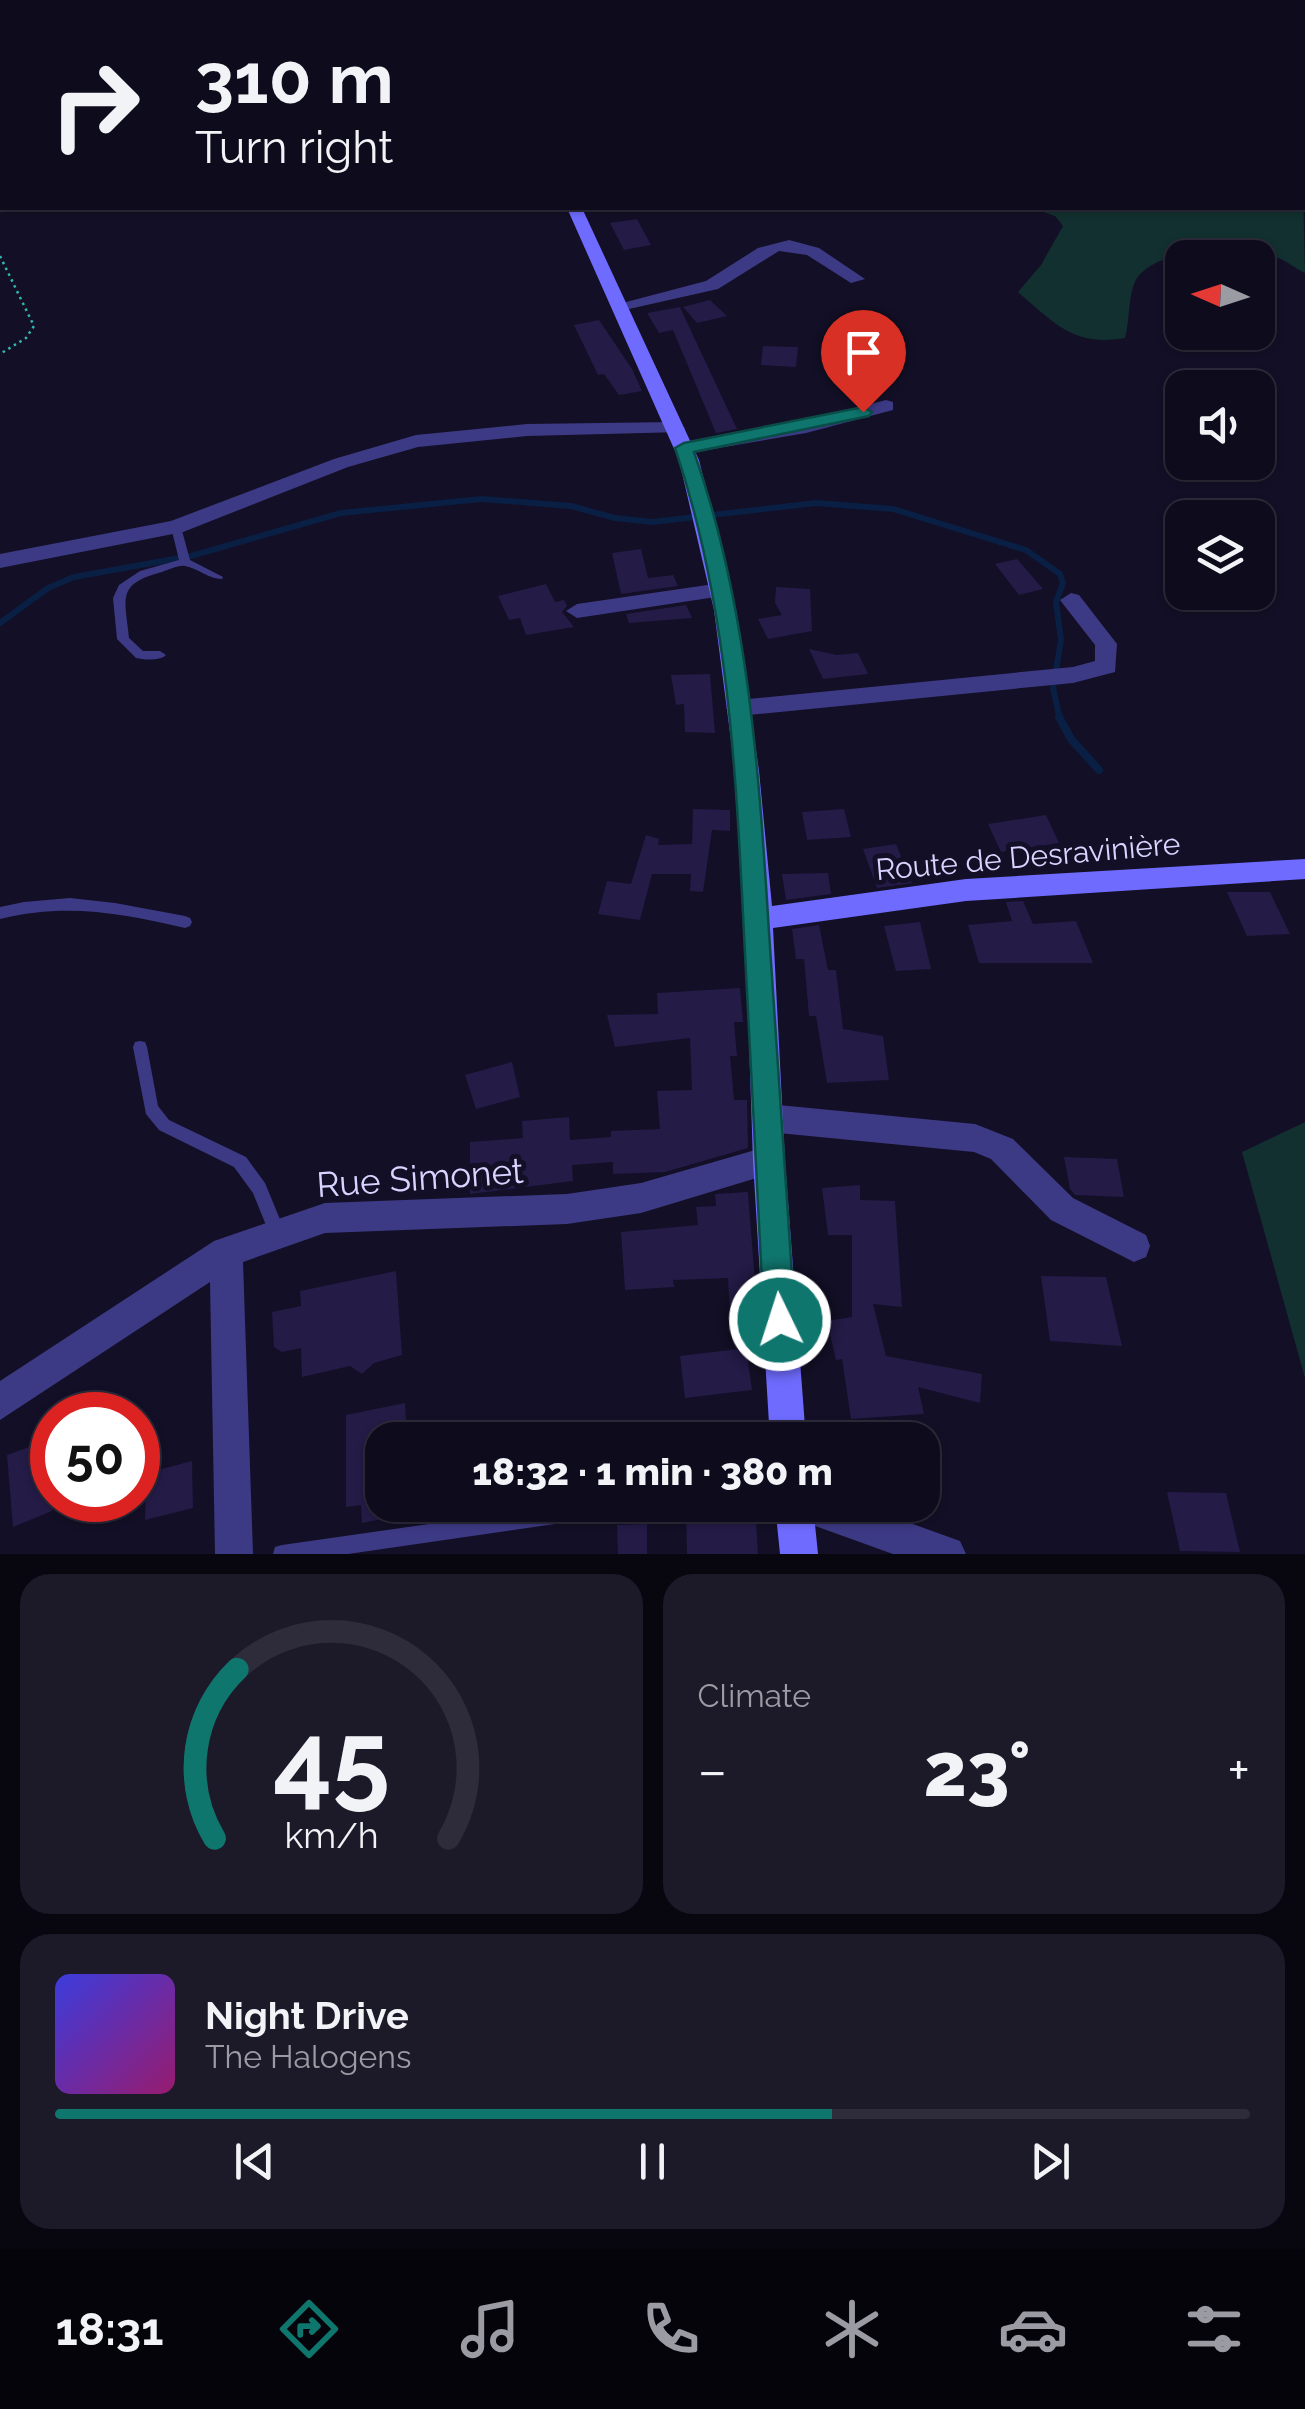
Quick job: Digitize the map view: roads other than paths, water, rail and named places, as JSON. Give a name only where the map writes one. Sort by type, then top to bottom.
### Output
[{"type":"main road","points":[[575,210],[684,448],[701,497],[720,590],[738,708],[759,919],[769,1161],[787,1422]]},
{"type":"main road","name":"Route de Desravinière","points":[[759,919],[966,890],[1305,868]]},
{"type":"main road","points":[[795,1522],[798,1554]]},
{"type":"street","points":[[620,306],[714,285],[780,246],[805,247],[857,279]]},
{"type":"street","points":[[684,448],[806,427],[886,406]]},
{"type":"street","points":[[0,561],[176,527],[341,463],[416,441],[527,430],[676,428]]},
{"type":"street","points":[[576,611],[720,590]]},
{"type":"street","points":[[738,708],[1073,675],[1107,666],[1106,644],[1070,600]]},
{"type":"street","points":[[768,1118],[975,1138],[1002,1149],[1062,1209],[1134,1246]]},
{"type":"street","name":"Rue Simonet","points":[[0,1402],[226,1252],[324,1218],[567,1208],[641,1198],[769,1161]]},
{"type":"street","points":[[226,1252],[234,1554]]},
{"type":"street","points":[[855,1522],[948,1554]]},
{"type":"lane","points":[[176,527],[185,562]]},
{"type":"lane","points":[[160,656],[140,655],[123,639],[119,598],[124,585],[144,574],[185,562],[218,577]]},
{"type":"lane","points":[[0,913],[30,904],[73,902],[185,922]]},
{"type":"lane","points":[[140,1047],[151,1109],[164,1125],[240,1162],[259,1188],[278,1234]]},
{"type":"lane","points":[[282,1554],[500,1522]]},
{"type":"waterway","points":[[0,623],[48,588],[74,577],[191,556],[341,513],[482,499],[571,506],[615,518],[652,522],[816,503],[893,509],[1026,550],[1060,574],[1063,583],[1056,602],[1061,640],[1053,688],[1060,718]]},
{"type":"waterway","points":[[1060,718],[1071,739],[1099,770]]}]
